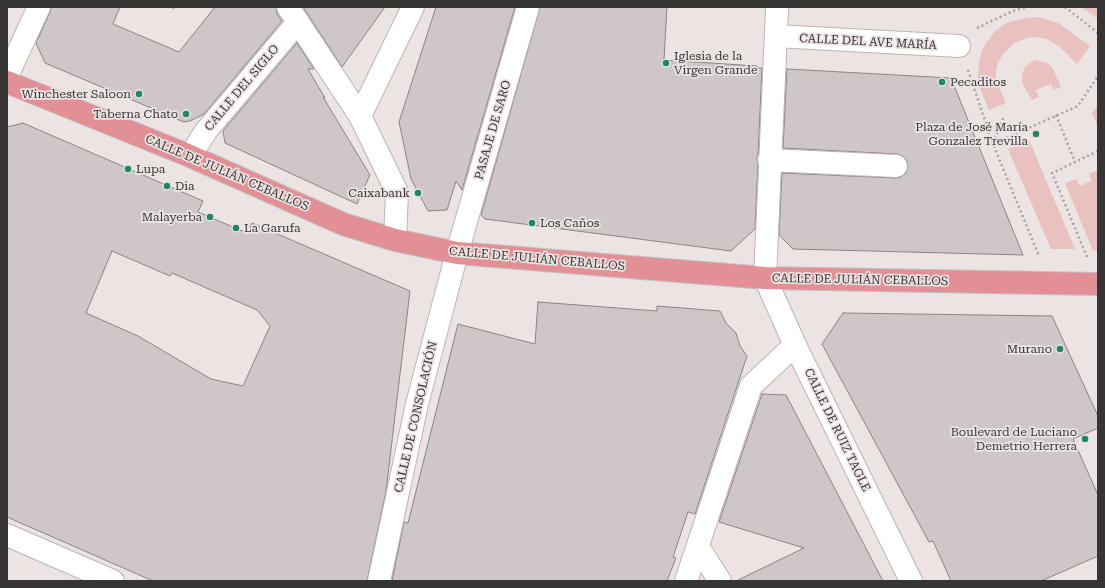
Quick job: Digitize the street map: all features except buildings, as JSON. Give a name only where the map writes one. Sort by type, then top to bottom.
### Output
[{"type":"highway","name":"CALLE DE JULIÁN CEBALLOS","points":[[7,82],[190,156],[343,224],[395,240],[457,253],[765,278],[1098,284]]},
{"type":"street","points":[[7,76],[39,7]]},
{"type":"street","points":[[360,116],[413,7]]},
{"type":"street","name":"PASAJE DE SARO","points":[[457,253],[528,7]]},
{"type":"street","points":[[765,278],[776,9]]},
{"type":"street","points":[[293,14],[360,116],[397,192],[395,240]]},
{"type":"street","name":"CALLE DEL SIGLO","points":[[190,156],[206,131],[293,14]]},
{"type":"street","name":"CALLE DEL AVE MARÍA","points":[[776,36],[959,46]]},
{"type":"street","points":[[769,160],[896,166]]},
{"type":"street","name":"CALLE DE CONSOLACIÓN","points":[[379,581],[417,404],[457,253]]},
{"type":"street","name":"CALLE DE RUIZ TAGLE","points":[[765,278],[795,345],[911,581]]},
{"type":"street","points":[[686,581],[751,386],[795,345]]},
{"type":"street","points":[[7,535],[114,581]]},
{"type":"street","points":[[698,547],[720,581]]},
{"type":"path","points":[[1028,7],[1013,11],[978,26],[959,46],[993,144],[1049,284]]},
{"type":"path","points":[[1065,7],[1098,33]]},
{"type":"path","points":[[993,144],[1078,106],[1098,76]]},
{"type":"path","points":[[1056,115],[1075,162]]},
{"type":"path","points":[[993,144],[1004,116]]},
{"type":"path","points":[[1089,261],[1052,173],[1098,151]]},
{"type":"shaded area","points":[[1081,7],[1098,7],[1098,19]]},
{"type":"shaded area","points":[[1034,17],[1060,24],[1090,46],[1077,64],[1060,47],[1047,39],[1034,37],[1026,38],[1013,44],[1003,54],[997,65],[996,72],[996,79],[1006,103],[989,110],[979,86],[978,78],[979,61],[983,48],[995,31],[1006,23]]},
{"type":"shaded area","points":[[1036,60],[1047,63],[1052,67],[1061,87],[1054,90],[1051,84],[1035,90],[1039,97],[1032,100],[1022,83],[1022,74],[1025,67]]},
{"type":"shaded area","points":[[1098,105],[1098,127],[1092,113]]},
{"type":"shaded area","points":[[1029,140],[1075,249],[1051,249],[1008,149]]},
{"type":"shaded area","points":[[1098,170],[1098,251],[1093,251],[1065,183],[1076,179],[1080,186],[1091,181],[1089,174]]},
{"type":"place","name":"Iglesia de la Virgen Grande","points":[[666,63]]},
{"type":"place","name":"Pecaditos","points":[[942,82]]},
{"type":"place","name":"Winchester Saloon","points":[[139,94]]},
{"type":"place","name":"Taberna Chato","points":[[186,114]]},
{"type":"place","name":"Plaza de José María Gonzalez Trevilla","points":[[1036,134]]},
{"type":"place","name":"Lupa","points":[[128,169]]},
{"type":"place","name":"Dia","points":[[167,186]]},
{"type":"place","name":"Caixabank","points":[[418,193]]},
{"type":"place","name":"Malayerba","points":[[210,217]]},
{"type":"place","name":"Los Caños","points":[[532,223]]},
{"type":"place","name":"La Garufa","points":[[236,228]]},
{"type":"place","name":"Murano","points":[[1060,349]]},
{"type":"place","name":"Boulevard de Luciano Demetrio Herrera","points":[[1085,439]]}]
